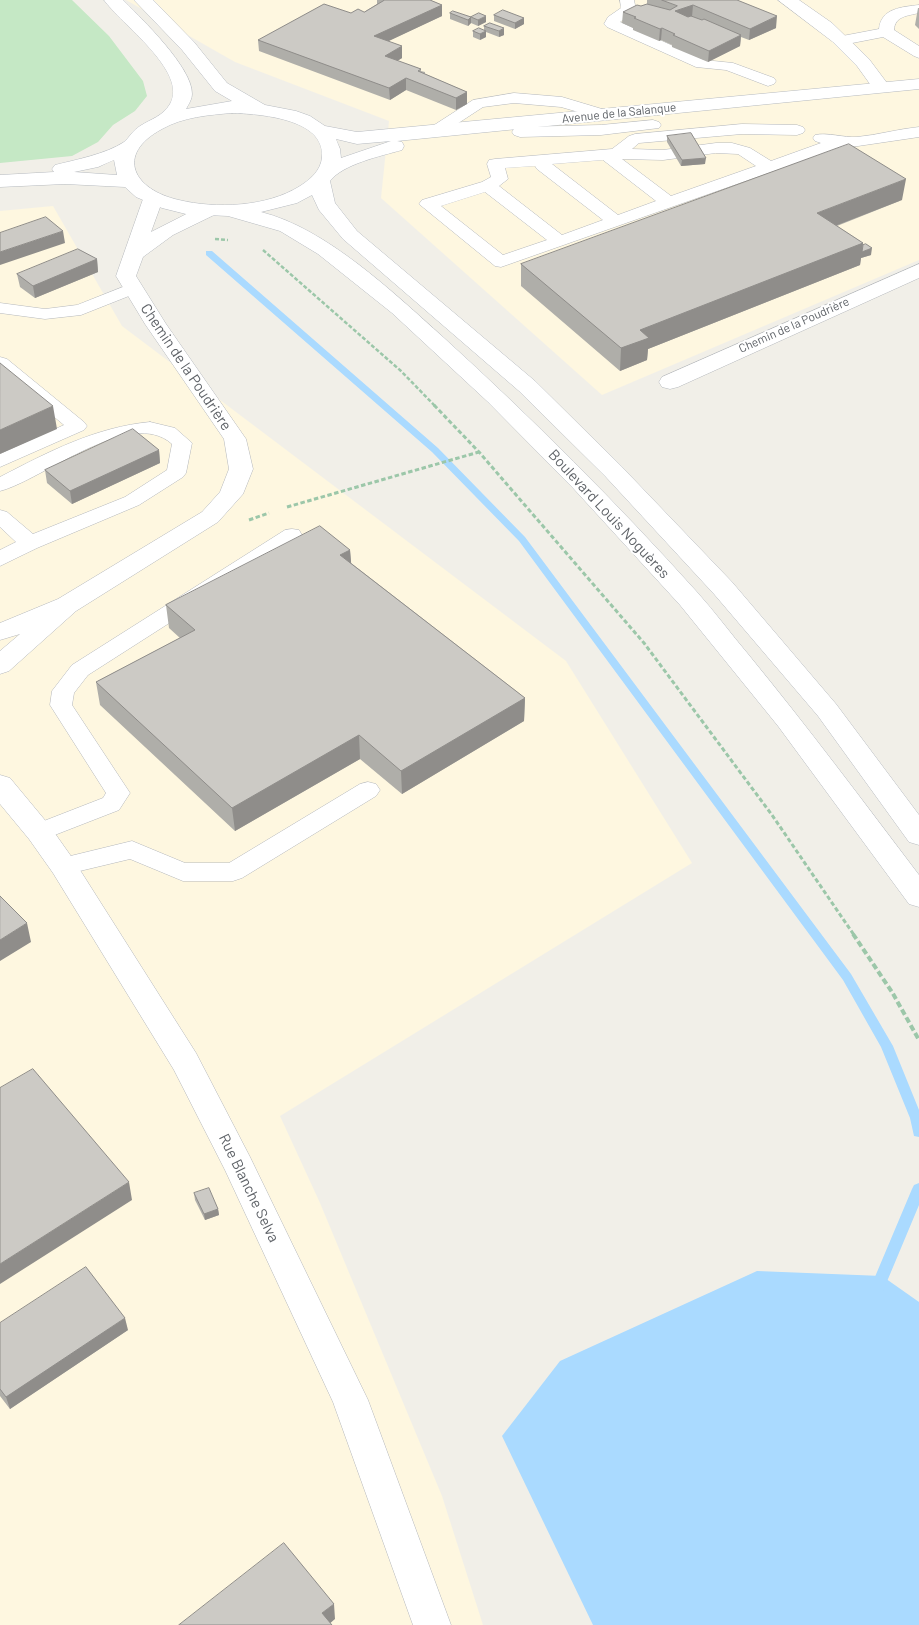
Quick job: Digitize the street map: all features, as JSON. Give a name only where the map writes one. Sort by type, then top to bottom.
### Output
[{"type":"main road","points":[[113,0],[156,46],[180,79],[183,92],[180,103],[167,119]]},
{"type":"main road","points":[[144,0],[188,46],[221,87],[240,99],[265,109]]},
{"type":"main road","points":[[787,0],[799,6],[842,40],[881,87]]},
{"type":"main road","name":"Avenue de la Salanque","points":[[265,109],[296,118],[319,130],[357,138],[919,84]]},
{"type":"main road","name":"Avenue de la Salanque","points":[[230,211],[266,206],[297,196],[324,175],[364,155],[397,146],[919,92]]},
{"type":"main road","points":[[0,181],[91,163],[129,146],[144,131],[167,119],[198,111],[232,107],[265,109]]},
{"type":"main road","name":"Boulevard Louis Noguères","points":[[319,130],[329,142],[331,149],[332,156],[324,175],[320,194],[331,213],[350,235],[526,386],[613,471],[723,588],[827,710],[919,835]]},
{"type":"main road","points":[[129,146],[124,158],[124,170],[130,182],[140,191],[154,199],[178,207],[207,211],[230,211]]},
{"type":"main road","points":[[22,178],[95,178],[130,182]]},
{"type":"main road","name":"Chemin de la Poudrière","points":[[0,665],[67,605],[210,516],[230,494],[240,469],[235,439],[126,276],[154,199]]},
{"type":"main road","points":[[134,254],[166,231],[207,211]]},
{"type":"main road","name":"Boulevard Louis Noguères","points":[[230,211],[288,227],[325,250],[399,309],[496,397],[581,483],[689,599],[787,720],[919,896]]},
{"type":"main road","name":"Chemin de la Poudrière","points":[[670,382],[919,270]]},
{"type":"main road","name":"Chemin de la Poudrière","points":[[0,632],[67,605]]},
{"type":"main road","name":"Rue Blanche Selva","points":[[0,785],[40,832],[64,866],[185,1062],[239,1166],[350,1400],[432,1625]]},
{"type":"lane","points":[[627,0],[629,10],[613,20],[612,24],[701,64],[728,66],[768,81]]},
{"type":"lane","points":[[886,32],[887,22],[896,13],[919,9]]},
{"type":"lane","points":[[842,40],[886,32],[919,53]]},
{"type":"lane","points":[[434,132],[479,103],[514,98],[562,102],[606,115]]},
{"type":"lane","points":[[520,132],[601,130],[743,118],[767,120],[836,142],[861,142],[900,133],[919,132]]},
{"type":"lane","points":[[610,154],[635,139],[742,129],[797,130]]},
{"type":"lane","points":[[768,166],[744,151],[732,148],[716,148],[663,155],[610,154],[495,164],[500,179],[488,186],[428,204],[501,262],[836,142]]},
{"type":"lane","points":[[610,154],[667,202]]},
{"type":"lane","points":[[540,160],[543,165],[614,221]]},
{"type":"lane","points":[[488,186],[559,241]]},
{"type":"lane","points":[[0,308],[45,314],[81,310],[133,288]]},
{"type":"lane","points":[[0,363],[77,426],[0,461]]},
{"type":"lane","points":[[0,485],[83,443],[118,432],[150,428],[166,431],[182,443],[176,473],[132,501],[30,543],[0,559]]},
{"type":"lane","points":[[0,516],[30,543]]},
{"type":"lane","points":[[40,832],[112,804],[118,793],[61,705],[63,691],[80,670],[292,535]]},
{"type":"lane","points":[[64,866],[132,850],[183,872],[233,872],[368,790]]},
{"type":"path","points":[[262,249],[401,370],[479,452],[650,651],[772,815],[892,992],[919,1040]]},
{"type":"path","points":[[419,470],[479,452]]},
{"type":"shaded area","points":[[126,0],[919,0],[919,260],[602,395],[381,198],[389,121],[235,62]]},
{"type":"shaded area","points":[[53,206],[122,326],[566,661],[692,863],[280,1116],[320,1203],[442,1496],[483,1625],[0,1625],[0,211]]},
{"type":"green space","points":[[0,0],[72,0],[109,36],[143,81],[147,96],[135,111],[113,125],[98,142],[72,156],[0,163]]},
{"type":"water","points":[[757,1271],[882,1276],[919,1302],[919,1625],[593,1625],[502,1436],[560,1361]]},
{"type":"building","points":[[385,0],[430,0],[442,5],[374,36],[402,46],[385,56],[421,69],[418,71],[467,92],[456,98],[406,78],[389,88],[258,40],[324,4],[351,13],[358,9],[364,12]]},
{"type":"building","points":[[662,0],[737,0],[777,16],[750,29],[693,5],[675,11],[688,17],[704,19],[741,35],[709,51],[662,28],[660,29],[623,12],[637,5],[647,4],[670,10],[677,6]]},
{"type":"building","points":[[503,10],[524,18],[515,23],[494,15]]},
{"type":"building","points":[[453,11],[471,17],[468,20],[450,13]]},
{"type":"building","points":[[479,13],[486,16],[478,20],[471,17]]},
{"type":"building","points":[[490,23],[504,28],[499,31],[484,26]]},
{"type":"building","points":[[479,28],[486,31],[480,34],[473,31]]},
{"type":"building","points":[[691,133],[706,158],[682,160],[667,136]]},
{"type":"building","points":[[849,144],[906,179],[817,213],[863,243],[640,330],[649,338],[621,348],[521,264]]},
{"type":"building","points":[[46,217],[63,231],[0,252],[0,233]]},
{"type":"building","points":[[866,244],[872,248],[862,252],[863,245]]},
{"type":"building","points":[[78,249],[97,259],[33,286],[17,274]]},
{"type":"building","points":[[0,363],[53,406],[0,430]]},
{"type":"building","points":[[133,429],[159,450],[70,491],[45,470]]},
{"type":"building","points":[[320,526],[350,550],[340,555],[525,698],[401,771],[359,735],[232,808],[96,682],[195,630],[166,605]]},
{"type":"building","points":[[0,896],[27,923],[0,940]]},
{"type":"building","points":[[33,1069],[129,1182],[0,1264],[0,1088]]},
{"type":"building","points":[[209,1188],[218,1209],[204,1214],[194,1193]]},
{"type":"building","points":[[86,1267],[125,1318],[6,1397],[0,1389],[0,1323]]},
{"type":"building","points":[[284,1543],[334,1604],[322,1613],[332,1625],[179,1625]]},
{"type":"waterway","points":[[209,253],[435,450],[522,539],[847,977],[887,1046],[916,1118],[919,1132]]},
{"type":"waterway","points":[[876,1291],[919,1189]]}]
